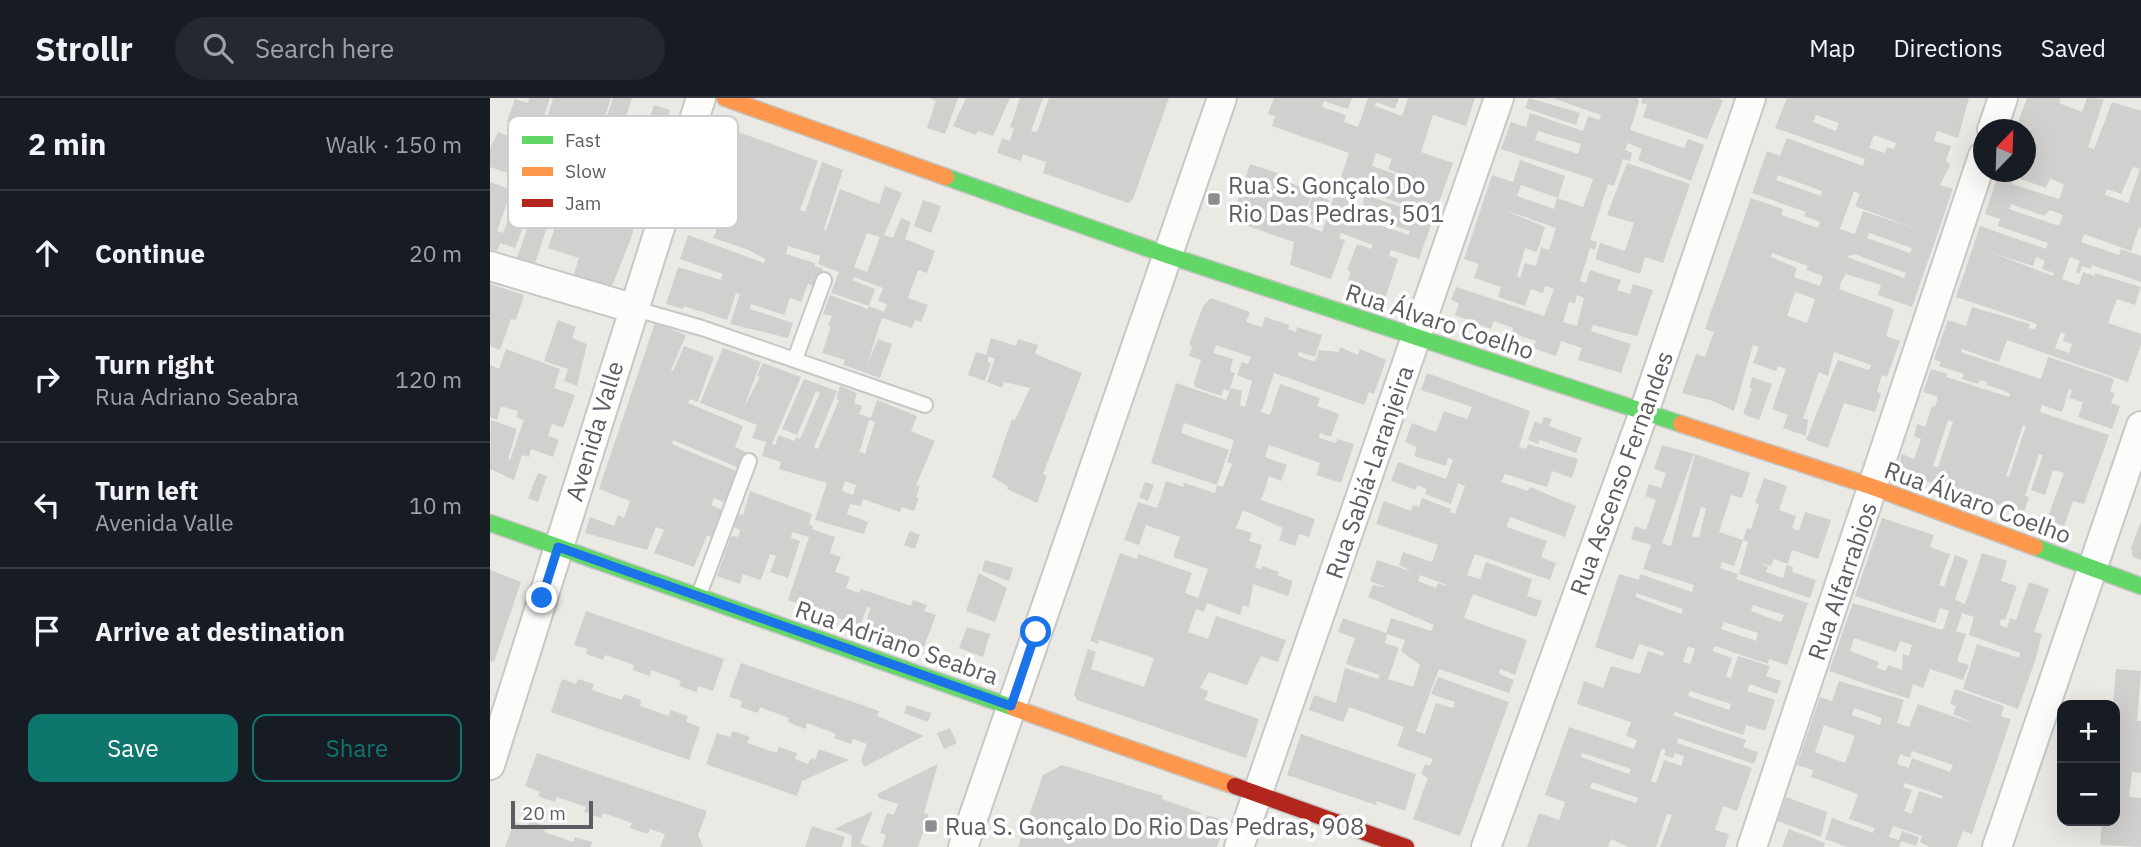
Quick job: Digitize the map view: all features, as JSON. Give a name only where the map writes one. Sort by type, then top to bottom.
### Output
[{"type":"street","name":"Avenida Valle","points":[[695,116],[701,98]]},
{"type":"street","name":"Rua Álvaro Coelho","points":[[725,98],[1167,255],[1873,487],[2141,586]]},
{"type":"street","points":[[963,847],[1222,98]]},
{"type":"street","name":"Rua Sabiá-Laranjeira","points":[[1239,847],[1499,98]]},
{"type":"street","name":"Rua Ascenso Fernandes","points":[[1486,847],[1644,412],[1751,98]]},
{"type":"street","points":[[1996,119],[2003,98]]},
{"type":"street","name":"Rua Alfarrabios","points":[[1752,847],[1974,182]]},
{"type":"street","name":"Avenida Valle","points":[[490,765],[658,228]]},
{"type":"street","points":[[490,266],[632,308]]},
{"type":"street","points":[[1997,847],[2141,426]]},
{"type":"street","name":"Rua Adriano Seabra","points":[[490,523],[1406,847]]},
{"type":"lane","points":[[795,359],[824,280]]},
{"type":"lane","points":[[632,308],[795,359],[925,405]]},
{"type":"lane","points":[[699,596],[748,461]]},
{"type":"building","points":[[529,98],[550,98],[544,116],[509,116],[515,99],[528,103]]},
{"type":"building","points":[[553,98],[611,98],[605,116],[548,116]]},
{"type":"building","points":[[613,98],[632,98],[626,116],[607,116]]},
{"type":"building","points":[[930,98],[958,98],[945,134],[927,128],[936,101]]},
{"type":"building","points":[[966,98],[1010,98],[993,136],[978,131],[976,135],[953,126]]},
{"type":"building","points":[[1020,98],[1043,98],[1031,131],[1037,132],[1049,98],[1169,98],[1133,199],[1128,203],[1043,173],[1046,162],[1023,154],[1021,161],[997,153],[1002,138],[1010,141],[1014,128],[1010,127]]},
{"type":"building","points":[[1274,98],[1352,98],[1348,109],[1324,101],[1322,107],[1346,115],[1344,122],[1358,127],[1368,98],[1399,98],[1395,109],[1376,102],[1375,106],[1402,116],[1408,98],[1475,98],[1466,126],[1433,115],[1421,152],[1453,163],[1419,259],[1391,250],[1389,256],[1398,259],[1385,299],[1347,283],[1351,272],[1347,270],[1357,244],[1371,249],[1373,245],[1341,233],[1339,238],[1345,240],[1331,279],[1290,265],[1294,242],[1239,223],[1241,215],[1238,214],[1242,203],[1237,202],[1250,164],[1278,173],[1276,178],[1313,191],[1301,224],[1322,232],[1335,194],[1318,188],[1321,177],[1339,183],[1349,153],[1272,126],[1275,116],[1268,114]],"holes":[[[1376,153],[1392,159],[1388,169],[1427,185],[1372,166]],[[1357,191],[1364,194],[1362,214],[1410,231],[1409,235],[1349,215]],[[1373,194],[1420,210],[1418,213],[1372,197]]]},
{"type":"building","points":[[1529,98],[1580,113],[1576,125],[1525,108]]},
{"type":"building","points":[[1552,98],[1638,98],[1630,130],[1684,148],[1688,139],[1704,145],[1691,181],[1638,160],[1642,149],[1628,143],[1625,150],[1632,153],[1630,161],[1623,159],[1614,186],[1608,184],[1590,240],[1597,242],[1595,250],[1590,248],[1580,281],[1586,283],[1590,270],[1621,280],[1617,290],[1630,294],[1633,284],[1653,290],[1637,336],[1593,325],[1591,331],[1631,344],[1621,373],[1578,360],[1582,348],[1561,341],[1556,356],[1533,348],[1536,341],[1512,333],[1513,328],[1494,321],[1491,329],[1455,315],[1459,303],[1451,300],[1456,287],[1544,316],[1554,289],[1545,286],[1543,293],[1531,289],[1525,306],[1498,297],[1501,287],[1474,278],[1479,264],[1464,259],[1492,175],[1513,182],[1520,160],[1565,176],[1558,198],[1521,185],[1517,196],[1554,209],[1557,198],[1583,207],[1593,179],[1501,149],[1511,122],[1526,127],[1530,113],[1583,131],[1588,116],[1599,120],[1601,115]],"holes":[[[1538,131],[1581,144],[1578,154],[1535,140]],[[1502,209],[1556,228],[1549,250],[1541,247],[1536,266],[1525,263],[1520,278],[1517,276],[1525,248],[1537,252],[1545,227]],[[1577,295],[1584,298],[1577,326],[1563,322],[1569,302],[1575,303]]]},
{"type":"building","points":[[1642,98],[1723,100],[1707,139],[1643,117],[1647,105],[1641,103]]},
{"type":"building","points":[[1787,98],[1969,98],[1958,138],[1937,131],[1934,141],[1951,146],[1946,160],[1950,165],[1940,185],[1953,189],[1912,307],[1878,295],[1881,285],[1846,274],[1841,282],[1839,289],[1894,309],[1886,336],[1900,341],[1887,377],[1882,375],[1877,392],[1881,394],[1875,412],[1844,403],[1828,448],[1806,440],[1838,360],[1869,370],[1871,365],[1834,352],[1828,376],[1819,372],[1803,418],[1808,420],[1806,436],[1783,428],[1788,415],[1772,409],[1786,369],[1778,366],[1776,371],[1753,363],[1759,347],[1753,345],[1734,411],[1713,401],[1682,393],[1696,354],[1705,357],[1714,332],[1705,329],[1751,198],[1783,209],[1781,215],[1818,228],[1820,222],[1804,216],[1806,212],[1752,193],[1767,151],[1780,156],[1787,138],[1863,166],[1865,159],[1775,128]],"holes":[[[1816,115],[1839,123],[1836,131],[1813,122]],[[1874,135],[1896,143],[1894,149],[1887,147],[1885,153],[1869,148]],[[1778,175],[1822,191],[1821,196],[1776,180]],[[1854,191],[1860,194],[1855,206],[1919,230],[1863,211],[1855,234],[1840,229]],[[1869,233],[1912,248],[1910,253],[1867,238]],[[1772,253],[1808,266],[1806,270],[1823,276],[1820,286],[1794,277],[1797,268],[1771,257]],[[1854,254],[1906,273],[1904,278],[1847,257]],[[1795,292],[1815,299],[1807,323],[1787,316]]]},
{"type":"building","points":[[2027,98],[2061,98],[2059,103],[2082,112],[2087,98],[2104,99],[2088,147],[2094,149],[2112,102],[2141,111],[2141,228],[2139,227],[2131,251],[2084,234],[2081,242],[2119,255],[2121,249],[2141,256],[2141,282],[2092,265],[2091,269],[2082,266],[2079,274],[2076,272],[2080,261],[2070,257],[2062,279],[2079,285],[2083,272],[2095,276],[2095,273],[2141,287],[2135,305],[2117,299],[2108,323],[2141,334],[2141,344],[2128,382],[2007,340],[1999,362],[1962,349],[1961,352],[2041,379],[2048,357],[2114,379],[2110,392],[2115,393],[2111,403],[2120,406],[2112,429],[2078,417],[2083,402],[2069,398],[2072,390],[2069,389],[2062,412],[2042,405],[2040,412],[2109,435],[2084,504],[2073,501],[2064,526],[2047,520],[2064,473],[2053,470],[2045,495],[2031,490],[2043,455],[2039,454],[2025,496],[2029,497],[2024,513],[1901,473],[1898,468],[1902,454],[1914,459],[1921,439],[1914,436],[1917,424],[1925,427],[1932,406],[1935,407],[1938,397],[1923,392],[1931,369],[1948,374],[1946,377],[2009,397],[2010,394],[2005,391],[1986,385],[1987,382],[1980,380],[1978,384],[1962,379],[1964,374],[1939,366],[1941,362],[1934,359],[1948,320],[1966,326],[1972,307],[2030,324],[2029,328],[2035,330],[2037,324],[1956,297],[1980,226],[2046,249],[2048,243],[1998,226],[2000,219],[1985,214],[1996,182],[2013,182],[2012,184],[2059,199],[2064,185],[2050,178],[2046,188],[2029,182],[2036,182],[2036,119],[2019,119]],"holes":[[[2133,167],[2140,169],[2128,203],[2105,195],[2107,189],[2121,194]],[[2011,204],[2044,216],[2050,210],[2063,215],[2059,226],[2009,209]],[[1990,252],[2033,266],[2036,257],[2045,261],[2042,269],[2054,273],[2053,276]],[[2061,332],[2065,334],[2063,341],[2072,344],[2069,353],[2055,348]],[[1948,420],[1953,422],[1938,467],[1933,466]],[[2023,425],[2026,426],[2009,477],[2006,476]]]},
{"type":"building","points":[[654,105],[670,110],[668,116],[650,116]]},
{"type":"building","points":[[498,132],[508,136],[508,173],[490,167],[490,149]]},
{"type":"building","points":[[738,132],[818,161],[800,210],[805,212],[822,162],[843,170],[824,229],[826,231],[840,189],[879,204],[885,186],[902,193],[884,235],[893,238],[901,218],[911,222],[905,239],[935,251],[927,273],[918,270],[908,298],[928,305],[921,322],[915,320],[912,328],[882,318],[867,365],[878,339],[892,344],[880,378],[843,365],[845,360],[822,353],[831,326],[828,326],[832,316],[823,314],[830,295],[868,309],[869,306],[831,293],[839,272],[818,264],[820,256],[788,246],[786,254],[815,263],[815,266],[823,269],[817,287],[808,284],[801,302],[790,298],[784,315],[751,304],[750,309],[793,323],[788,338],[730,324],[740,294],[736,293],[727,320],[684,306],[683,309],[666,304],[678,267],[721,280],[723,274],[680,259],[688,235],[764,263],[765,259],[749,250],[713,238],[717,228],[738,228]],"holes":[[[867,233],[880,237],[867,272],[854,267]],[[854,277],[883,288],[878,301],[887,304],[884,312],[869,306],[875,289],[852,280]]]},
{"type":"building","points":[[1627,163],[1690,184],[1663,263],[1645,257],[1640,274],[1595,259],[1600,243],[1625,251],[1634,223],[1607,215]]},
{"type":"building","points":[[490,182],[507,188],[508,186],[508,200],[497,231],[503,233],[508,220],[508,228],[523,228],[515,248],[500,243],[497,251],[490,249]]},
{"type":"building","points":[[1313,194],[1329,200],[1320,226],[1304,221]]},
{"type":"building","points":[[923,200],[941,206],[931,233],[914,226]]},
{"type":"building","points":[[528,228],[547,228],[535,264],[517,258]]},
{"type":"building","points":[[555,228],[634,228],[613,284],[606,287],[573,276],[579,258],[548,248]]},
{"type":"building","points":[[490,284],[524,295],[516,320],[511,319],[500,350],[490,346]]},
{"type":"building","points":[[1211,298],[1250,312],[1246,322],[1262,327],[1265,317],[1289,325],[1288,329],[1296,332],[1297,327],[1322,335],[1315,357],[1299,352],[1298,356],[1315,362],[1319,350],[1339,352],[1340,347],[1358,355],[1360,349],[1386,360],[1374,394],[1369,392],[1364,405],[1274,373],[1261,412],[1270,415],[1280,384],[1320,398],[1317,406],[1339,414],[1331,437],[1320,433],[1319,438],[1354,444],[1341,483],[1316,475],[1320,463],[1269,445],[1265,457],[1287,465],[1281,481],[1269,476],[1261,500],[1315,519],[1309,537],[1299,534],[1295,546],[1279,540],[1283,528],[1243,510],[1236,528],[1252,533],[1249,541],[1262,545],[1255,567],[1261,570],[1262,566],[1279,572],[1277,575],[1293,581],[1288,596],[1253,584],[1249,607],[1243,605],[1240,615],[1207,603],[1204,612],[1196,609],[1188,632],[1208,639],[1216,616],[1286,640],[1278,662],[1261,656],[1247,685],[1209,672],[1200,688],[1208,691],[1205,700],[1259,719],[1246,758],[1077,700],[1074,694],[1088,649],[1096,652],[1091,669],[1144,687],[1154,658],[1099,640],[1098,644],[1090,641],[1120,553],[1137,559],[1138,554],[1192,573],[1185,593],[1198,598],[1208,569],[1173,557],[1180,537],[1146,525],[1139,545],[1124,540],[1138,502],[1157,508],[1166,481],[1183,487],[1184,483],[1215,493],[1217,485],[1151,463],[1176,383],[1226,400],[1231,388],[1242,391],[1240,405],[1245,407],[1252,381],[1237,375],[1242,362],[1248,364],[1251,357],[1216,345],[1213,353],[1233,359],[1230,371],[1235,373],[1229,391],[1224,389],[1221,396],[1195,387],[1201,360],[1189,356],[1192,346],[1189,344],[1203,306]],"holes":[[[1184,423],[1234,440],[1227,462],[1232,464],[1223,487],[1217,485],[1229,450],[1181,433]]]},
{"type":"building","points":[[558,320],[576,327],[572,338],[587,344],[577,386],[564,381],[568,369],[544,361]]},
{"type":"building","points":[[655,323],[686,335],[671,370],[673,371],[684,346],[714,357],[698,402],[690,399],[688,403],[743,426],[735,447],[746,452],[739,468],[673,440],[672,444],[738,472],[725,503],[714,498],[711,505],[722,510],[711,537],[707,535],[694,567],[654,553],[664,530],[656,527],[647,550],[585,533],[590,517],[614,526],[618,515],[624,518],[630,501],[599,489]]},
{"type":"building","points":[[991,338],[1016,346],[1018,339],[1038,345],[1035,354],[1082,373],[1043,474],[1047,476],[1037,503],[1007,489],[1008,486],[992,477],[1012,419],[1015,420],[1030,388],[1004,382],[1002,388],[987,382],[995,359],[989,356],[987,362],[991,363],[985,381],[968,375],[976,352],[986,355]]},
{"type":"building","points":[[723,348],[761,362],[743,409],[760,377],[757,376],[763,363],[801,377],[772,444],[775,445],[779,435],[794,441],[796,437],[800,439],[820,393],[816,391],[797,435],[782,429],[804,379],[837,391],[814,447],[818,449],[839,400],[836,399],[840,386],[857,393],[854,403],[862,406],[859,414],[871,418],[877,400],[917,416],[911,431],[935,441],[916,485],[920,486],[914,511],[902,507],[900,512],[863,499],[860,506],[850,504],[847,514],[868,522],[864,534],[815,520],[827,483],[779,469],[781,462],[762,456],[766,442],[752,438],[757,425],[700,403]],"holes":[[[869,420],[875,422],[865,454],[860,452],[856,464]],[[845,481],[856,485],[853,495],[842,491]]]},
{"type":"building","points":[[506,349],[560,369],[554,388],[575,395],[563,428],[552,424],[548,436],[559,440],[553,457],[531,449],[529,457],[522,455],[514,480],[490,469],[491,420],[517,429],[508,459],[510,460],[524,420],[516,417],[518,411],[501,406],[497,420],[490,417],[490,365],[499,369]]},
{"type":"building","points":[[1427,373],[1530,411],[1519,447],[1526,449],[1528,444],[1578,459],[1572,478],[1552,471],[1547,487],[1505,474],[1501,482],[1528,491],[1530,487],[1576,506],[1565,537],[1510,517],[1508,522],[1507,527],[1547,541],[1541,557],[1556,563],[1550,580],[1475,554],[1467,575],[1480,579],[1486,562],[1532,579],[1527,596],[1542,601],[1536,617],[1473,594],[1464,618],[1527,640],[1515,675],[1500,669],[1499,674],[1514,680],[1509,693],[1439,669],[1416,731],[1425,734],[1436,703],[1453,708],[1455,702],[1431,694],[1438,677],[1509,702],[1460,836],[1413,819],[1428,778],[1421,774],[1425,764],[1430,766],[1433,759],[1397,746],[1404,727],[1349,707],[1343,722],[1309,710],[1314,695],[1336,703],[1345,668],[1378,679],[1380,675],[1346,664],[1355,638],[1338,632],[1343,618],[1386,633],[1391,618],[1431,631],[1434,625],[1368,597],[1373,585],[1388,588],[1370,581],[1377,560],[1413,572],[1399,565],[1403,552],[1432,562],[1438,545],[1376,524],[1384,501],[1411,511],[1413,505],[1419,507],[1422,498],[1451,509],[1450,512],[1455,514],[1465,486],[1458,483],[1451,504],[1425,494],[1427,489],[1417,485],[1416,490],[1391,481],[1398,462],[1446,479],[1453,460],[1448,458],[1446,466],[1414,456],[1417,447],[1405,442],[1412,423],[1436,432],[1444,411],[1467,419],[1472,407],[1421,390]],"holes":[[[1420,575],[1447,585],[1438,583],[1436,588],[1418,581]],[[1387,634],[1405,640],[1401,651],[1420,665],[1413,687],[1388,679],[1399,648],[1385,643]]]},
{"type":"building","points":[[1752,377],[1772,384],[1759,420],[1743,414],[1752,389],[1749,388]]},
{"type":"building","points":[[1544,417],[1552,419],[1549,426],[1582,438],[1576,453],[1540,440],[1538,444],[1528,440],[1535,421],[1541,424]]},
{"type":"building","points":[[1662,445],[1694,454],[1662,543],[1671,546],[1695,454],[1750,473],[1742,498],[1731,495],[1719,532],[1743,540],[1734,566],[1722,562],[1720,568],[1738,574],[1736,579],[1808,603],[1787,665],[1769,659],[1768,664],[1715,646],[1713,651],[1732,658],[1726,676],[1731,678],[1738,656],[1770,666],[1766,676],[1781,681],[1777,694],[1750,684],[1747,691],[1775,700],[1765,731],[1746,725],[1743,735],[1675,712],[1673,715],[1746,740],[1743,747],[1758,752],[1754,764],[1678,738],[1677,743],[1752,768],[1737,811],[1723,806],[1715,830],[1729,834],[1725,847],[1660,847],[1672,815],[1667,814],[1656,847],[1628,847],[1611,839],[1608,847],[1527,847],[1539,813],[1559,820],[1565,802],[1545,795],[1569,727],[1634,749],[1637,740],[1626,736],[1631,722],[1577,704],[1584,681],[1603,688],[1611,666],[1640,674],[1648,651],[1663,656],[1664,652],[1639,644],[1633,660],[1595,647],[1619,574],[1639,580],[1640,574],[1692,592],[1694,585],[1643,569],[1651,545],[1631,539],[1635,526],[1646,530],[1656,500],[1645,496],[1649,484],[1661,488],[1666,473],[1654,469]],"holes":[[[1701,507],[1706,508],[1699,538],[1692,536]],[[1636,593],[1683,609],[1681,614],[1636,597]],[[1753,605],[1784,615],[1781,622],[1751,611]],[[1724,622],[1758,633],[1756,641],[1721,629]],[[1688,646],[1695,649],[1690,664],[1683,662]],[[1690,691],[1731,704],[1729,710],[1688,696]],[[1662,748],[1666,750],[1664,755],[1673,758],[1675,753],[1684,756],[1681,766],[1664,760],[1656,783],[1651,781]],[[1582,753],[1631,769],[1629,774],[1581,757]],[[1592,782],[1638,798],[1636,803],[1590,788]]]},
{"type":"building","points":[[538,473],[547,476],[538,502],[528,498]]},
{"type":"building","points":[[1764,478],[1787,486],[1779,510],[1796,516],[1792,528],[1799,531],[1805,512],[1831,520],[1818,559],[1792,550],[1788,564],[1774,559],[1771,566],[1761,563],[1768,567],[1766,572],[1783,578],[1787,565],[1793,567],[1792,572],[1816,580],[1810,598],[1739,574],[1748,542],[1743,540],[1747,528],[1751,529],[1759,504],[1755,503]]},
{"type":"building","points":[[1145,482],[1154,485],[1148,501],[1139,497]]},
{"type":"building","points":[[750,491],[812,514],[809,524],[813,526],[812,529],[835,537],[830,553],[841,557],[835,572],[850,577],[846,588],[859,593],[861,589],[911,606],[913,600],[927,605],[924,611],[936,615],[924,647],[913,643],[912,646],[864,626],[871,608],[867,607],[860,626],[788,600],[809,537],[792,532],[791,538],[800,541],[788,578],[770,572],[776,556],[770,554],[761,580],[743,574],[740,584],[717,576],[731,536],[738,537],[740,530],[734,527],[738,514],[743,515]]},
{"type":"building","points":[[1882,518],[1934,535],[1930,547],[1950,554],[1939,585],[1944,587],[1955,555],[1968,560],[1955,600],[1965,604],[1982,553],[2007,561],[2001,581],[2017,586],[2005,620],[2001,619],[1999,625],[2007,628],[2010,618],[2016,620],[2029,582],[2049,589],[2034,632],[2042,634],[2036,658],[2018,709],[1963,689],[1977,644],[2019,658],[2020,653],[1969,635],[1974,617],[1962,613],[1956,631],[1966,634],[1957,661],[1969,665],[1963,680],[1930,669],[1923,688],[1913,684],[1909,699],[1829,671],[1853,603],[1942,630],[1949,611],[1940,608],[1935,623],[1855,596]],"holes":[[[1854,638],[1896,652],[1900,641],[1912,645],[1909,656],[1903,654],[1902,670],[1888,665],[1886,671],[1877,668],[1879,662],[1850,651]]]},
{"type":"building","points":[[2141,521],[2141,560],[2133,557],[2131,548]]},
{"type":"building","points":[[910,531],[920,535],[915,549],[904,545]]},
{"type":"building","points":[[985,560],[1013,568],[1009,581],[982,571]]},
{"type":"building","points":[[490,570],[521,582],[494,662],[490,661]]},
{"type":"building","points":[[979,573],[1007,588],[995,622],[966,611]]},
{"type":"building","points":[[586,611],[724,659],[713,691],[698,686],[697,692],[679,686],[681,681],[651,670],[650,676],[633,670],[634,665],[605,655],[603,660],[586,654],[588,649],[574,645]]},
{"type":"building","points":[[967,627],[990,634],[983,657],[959,648]]},
{"type":"building","points":[[741,663],[879,711],[877,716],[924,736],[864,767],[861,760],[867,744],[853,739],[851,744],[834,738],[836,734],[807,723],[805,729],[788,722],[789,718],[760,707],[758,713],[740,707],[742,701],[729,697]]},
{"type":"building","points":[[2116,669],[2141,671],[2137,721],[2141,721],[2141,773],[2132,772],[2129,797],[2141,798],[2141,847],[2100,845],[2102,826],[2120,826],[2120,700],[2113,700]]},
{"type":"building","points":[[562,679],[576,684],[578,679],[594,684],[592,690],[622,700],[624,694],[641,700],[640,706],[669,716],[671,710],[688,716],[686,722],[700,727],[689,760],[551,712]]},
{"type":"building","points":[[1839,681],[1904,700],[1897,723],[1909,727],[1918,704],[1975,724],[1953,714],[1956,706],[1950,704],[1955,689],[2004,706],[2001,716],[2011,719],[1972,834],[1963,831],[1957,847],[1929,847],[1920,842],[1922,836],[1893,826],[1889,837],[1899,840],[1902,831],[1919,837],[1916,846],[1901,841],[1899,847],[1847,847],[1825,839],[1832,818],[1873,833],[1875,828],[1849,819],[1858,794],[1811,777],[1813,770],[1797,765],[1820,697],[1832,701]],"holes":[[[1854,708],[1882,718],[1880,725],[1852,715]],[[1824,725],[1855,736],[1845,763],[1815,752]],[[1912,751],[1953,765],[1950,772],[1912,758],[1909,768],[1897,764],[1900,754],[1910,758]],[[1905,783],[1943,796],[1942,799],[1919,791],[1911,814],[1904,811],[1912,790],[1903,787]]]},
{"type":"building","points":[[907,705],[931,713],[928,722],[904,713]]},
{"type":"building","points":[[950,728],[957,743],[944,749],[937,733]]},
{"type":"building","points":[[733,731],[750,737],[747,743],[777,753],[779,747],[797,753],[795,759],[808,764],[811,758],[815,760],[819,749],[849,760],[802,781],[797,796],[706,764],[717,733],[730,737]]},
{"type":"building","points":[[1301,734],[1416,774],[1405,811],[1377,801],[1376,805],[1287,775]]},
{"type":"building","points":[[537,753],[707,811],[698,835],[703,847],[660,847],[665,834],[650,829],[648,834],[630,828],[632,823],[603,813],[601,818],[584,812],[586,807],[557,797],[555,802],[538,796],[540,792],[525,786]]},
{"type":"building","points":[[938,764],[924,813],[929,815],[918,847],[882,847],[886,835],[880,833],[887,813],[894,815],[898,804],[879,798],[877,794]]},
{"type":"building","points":[[1062,765],[1163,796],[1162,799],[1201,813],[1193,835],[1199,837],[1207,815],[1226,821],[1217,847],[1018,847],[1043,775]]},
{"type":"building","points":[[1786,797],[1827,812],[1821,837],[1777,821]]},
{"type":"building","points":[[873,811],[860,843],[870,847],[851,847],[852,835],[834,829]]},
{"type":"building","points":[[530,821],[546,826],[544,832],[573,842],[575,837],[592,842],[591,847],[505,847],[514,822],[527,827]]},
{"type":"building","points":[[812,826],[845,837],[842,847],[805,847]]},
{"type":"building","points":[[1789,829],[1825,843],[1824,847],[1782,847]]},
{"type":"traffic: fast","points":[[946,177],[1167,255],[1681,424]]},
{"type":"traffic: fast","points":[[490,523],[1014,708]]},
{"type":"traffic: fast","points":[[2035,547],[2141,586]]},
{"type":"traffic: slow","points":[[725,98],[946,177]]},
{"type":"traffic: slow","points":[[1681,424],[1873,487],[2035,547]]},
{"type":"traffic: slow","points":[[1014,708],[1235,786]]},
{"type":"traffic: jam","points":[[1235,786],[1406,847]]},
{"type":"place","name":"Rua S. Gonçalo Do Rio Das Pedras, 501","points":[[1214,199]]},
{"type":"place","name":"Rua S. Gonçalo Do Rio Das Pedras, 908","points":[[931,826]]},
{"type":"route","points":[[542,598],[558,547],[1011,706],[1036,632]]}]
